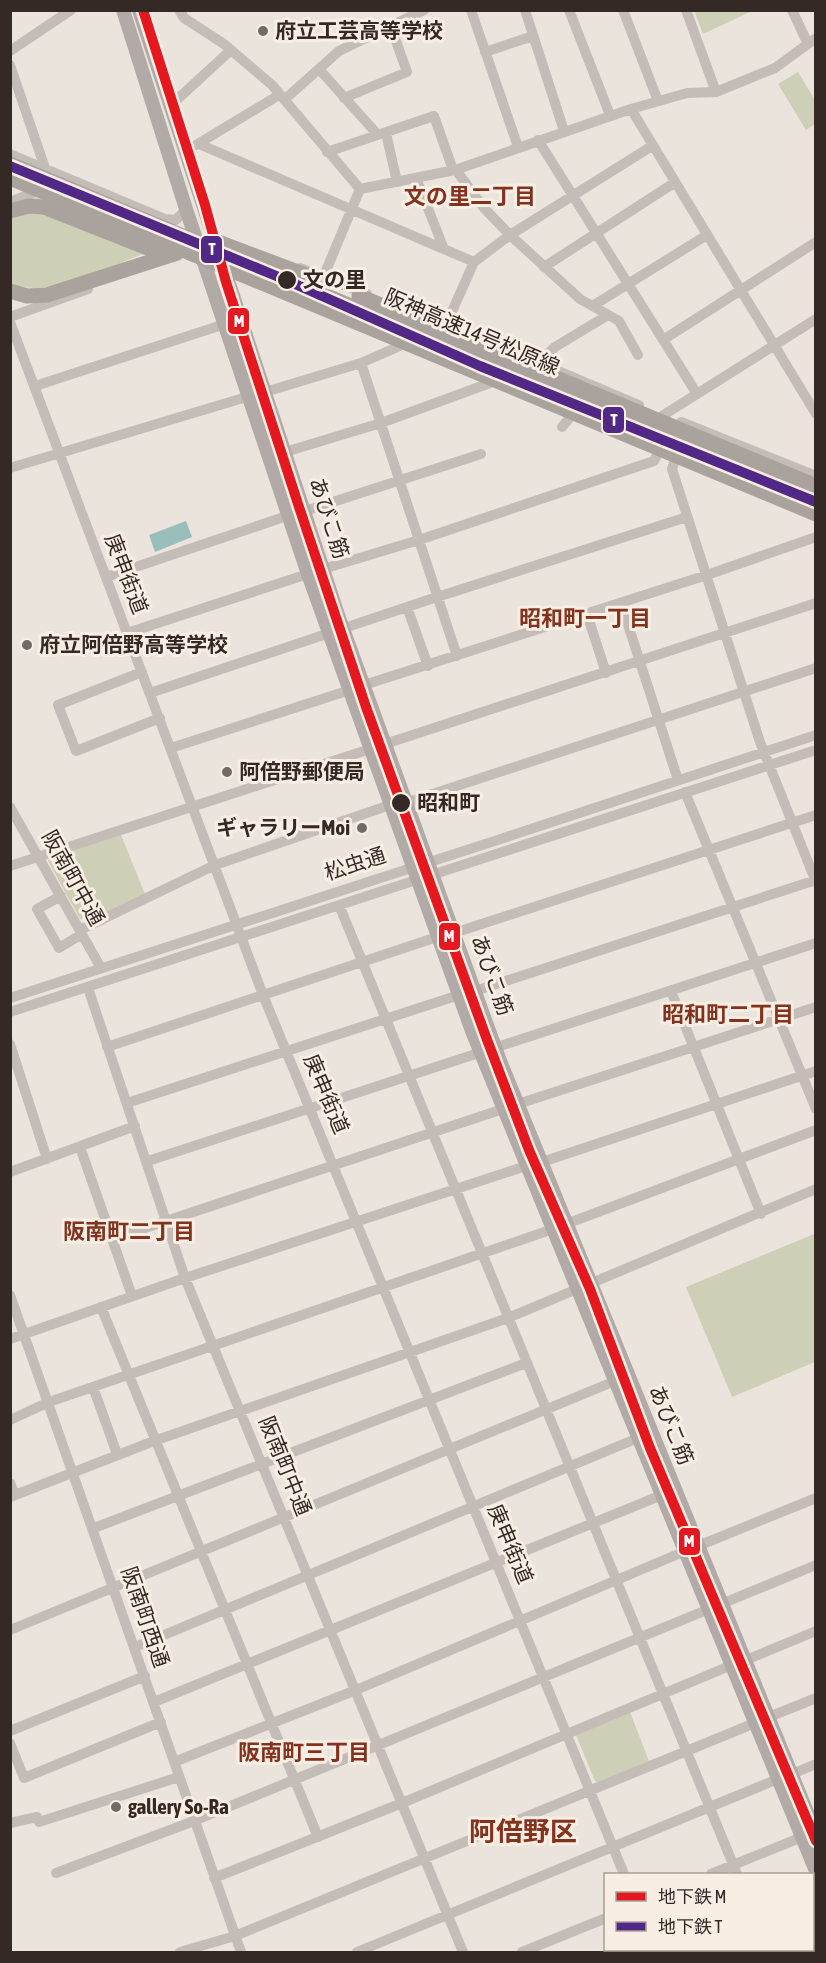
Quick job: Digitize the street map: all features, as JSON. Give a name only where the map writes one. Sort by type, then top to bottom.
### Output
[{"type":"highway","name":"阪神高速14号松原線","points":[[10,164],[816,500]]},
{"type":"highway","name":"阪神高速14号松原線","points":[[10,178],[816,514]]},
{"type":"highway","points":[[10,211],[28,206],[44,207],[145,247],[229,271]]},
{"type":"highway","points":[[10,291],[27,296],[46,295],[131,266],[204,237],[306,275],[816,486]]},
{"type":"main road","name":"あびこ筋","points":[[123,10],[186,209],[229,271],[265,392],[343,628],[405,803],[440,936],[459,995],[526,1166],[559,1227],[746,1660],[792,1774],[812,1834],[816,1871]]},
{"type":"main road","name":"あびこ筋","points":[[139,10],[185,150],[204,237],[206,264],[225,324],[308,574],[390,805],[420,863]]},
{"type":"main road","name":"あびこ筋","points":[[425,877],[454,933],[495,1048],[542,1162],[559,1227]]},
{"type":"main road","name":"あびこ筋","points":[[584,1288],[615,1381],[683,1552],[778,1779],[812,1834]]},
{"type":"street","points":[[179,10],[184,18],[231,50],[281,98],[360,189]]},
{"type":"street","points":[[185,150],[200,144],[281,98],[339,51],[424,10]]},
{"type":"street","points":[[471,10],[518,147]]},
{"type":"street","points":[[525,10],[564,131]]},
{"type":"street","points":[[569,10],[610,115]]},
{"type":"street","points":[[623,10],[658,101]]},
{"type":"street","points":[[686,10],[716,92]]},
{"type":"street","points":[[360,189],[455,170],[610,115],[687,93],[716,92],[775,68],[812,41],[792,10]]},
{"type":"street","points":[[10,51],[65,12]]},
{"type":"street","points":[[344,98],[407,72],[391,27]]},
{"type":"street","points":[[485,52],[533,36]]},
{"type":"street","points":[[170,106],[231,50]]},
{"type":"street","points":[[10,65],[45,168],[33,193],[10,202]]},
{"type":"street","points":[[319,69],[344,98],[382,134],[397,182]]},
{"type":"street","points":[[631,109],[773,347],[816,414]]},
{"type":"street","points":[[327,152],[434,116],[455,170],[483,208],[580,298],[619,321],[638,355]]},
{"type":"street","points":[[538,140],[697,394]]},
{"type":"street","points":[[200,144],[351,211],[474,262]]},
{"type":"street","points":[[446,325],[474,262],[510,235],[652,146]]},
{"type":"street","points":[[10,154],[165,219],[176,220],[186,209]]},
{"type":"street","points":[[416,178],[444,249]]},
{"type":"street","points":[[544,267],[595,232],[675,183]]},
{"type":"street","points":[[10,184],[33,193]]},
{"type":"street","points":[[323,278],[360,189]]},
{"type":"street","points":[[594,306],[707,235]]},
{"type":"street","points":[[204,237],[323,278],[446,325],[593,384],[662,416],[737,442],[816,476]]},
{"type":"street","points":[[666,338],[816,242]]},
{"type":"street","points":[[10,317],[191,256],[816,519]]},
{"type":"street","points":[[538,363],[555,347],[608,315]]},
{"type":"street","points":[[662,416],[816,319]]},
{"type":"street","name":"庚申街道","points":[[10,322],[263,995],[411,1350],[450,1451],[623,1873]]},
{"type":"street","points":[[35,386],[225,324]]},
{"type":"street","points":[[265,392],[361,363],[402,345]]},
{"type":"street","points":[[361,363],[457,656]]},
{"type":"street","points":[[285,452],[381,423],[490,383]]},
{"type":"street","points":[[562,427],[572,417],[593,384]]},
{"type":"street","points":[[10,468],[250,396]]},
{"type":"street","points":[[324,569],[419,540],[654,461],[658,453]]},
{"type":"street","points":[[305,511],[481,454]]},
{"type":"street","points":[[475,991],[815,880],[764,752],[672,469],[675,460]]},
{"type":"street","points":[[106,577],[290,515]]},
{"type":"street","points":[[150,693],[329,632],[687,517]]},
{"type":"street","points":[[364,685],[707,575],[816,537]]},
{"type":"street","points":[[128,633],[308,574]]},
{"type":"street","points":[[621,603],[678,780]]},
{"type":"street","points":[[385,744],[816,603]]},
{"type":"street","points":[[407,607],[428,666]]},
{"type":"street","points":[[587,614],[606,673]]},
{"type":"street","points":[[405,803],[816,668]]},
{"type":"street","points":[[142,672],[58,705],[76,751],[160,718]]},
{"type":"street","points":[[171,748],[350,690]]},
{"type":"street","name":"松虫通","points":[[10,998],[236,922],[597,808],[816,735]]},
{"type":"street","points":[[10,866],[370,749]]},
{"type":"street","name":"松虫通","points":[[10,1012],[816,750]]},
{"type":"street","points":[[685,792],[816,1109]]},
{"type":"street","points":[[61,896],[37,909],[59,948],[81,932],[215,865],[390,805]]},
{"type":"street","name":"阪南町中通","points":[[10,807],[100,968]]},
{"type":"street","points":[[454,933],[816,815]]},
{"type":"street","points":[[339,905],[735,1870],[812,1834]]},
{"type":"street","points":[[107,1047],[440,936]]},
{"type":"street","points":[[148,1161],[816,943]]},
{"type":"street","name":"阪南町中通","points":[[88,988],[148,1161],[185,1278],[463,1953]]},
{"type":"street","points":[[671,991],[761,1214]]},
{"type":"street","points":[[127,1103],[459,995]]},
{"type":"street","points":[[518,1104],[694,1049],[816,1007]]},
{"type":"street","points":[[10,1044],[13,1063],[47,1159]]},
{"type":"street","points":[[542,1162],[816,1071]]},
{"type":"street","points":[[112,1239],[165,1219],[503,1109]]},
{"type":"street","points":[[10,1172],[135,1126]]},
{"type":"street","points":[[10,1420],[49,1402],[559,1227],[740,1161],[816,1130]]},
{"type":"street","points":[[80,1147],[132,1296]]},
{"type":"street","points":[[10,1339],[185,1278],[526,1166]]},
{"type":"street","points":[[10,1483],[13,1496],[117,1454],[508,1318],[761,1214],[816,1189]]},
{"type":"street","name":"阪南町西通","points":[[12,1302],[94,1528],[241,1953]]},
{"type":"street","points":[[101,1307],[127,1376],[318,1837]]},
{"type":"street","points":[[94,1528],[526,1363]]},
{"type":"street","points":[[10,1630],[450,1451],[615,1381]]},
{"type":"street","points":[[93,1387],[117,1454]]},
{"type":"street","points":[[135,1647],[638,1438]]},
{"type":"street","points":[[154,1702],[332,1632],[662,1495]]},
{"type":"street","points":[[698,1546],[816,1498]]},
{"type":"street","points":[[174,1762],[356,1690],[683,1552]]},
{"type":"street","points":[[56,1873],[194,1821],[816,1565]]},
{"type":"street","points":[[746,1660],[816,1631]]},
{"type":"street","points":[[214,1878],[402,1803],[732,1665]]},
{"type":"street","points":[[10,1731],[145,1676]]},
{"type":"street","points":[[769,1718],[816,1698]]},
{"type":"street","points":[[10,1743],[24,1778],[161,1722]]},
{"type":"street","points":[[180,1953],[235,1936],[755,1723]]},
{"type":"street","points":[[792,1774],[816,1764]]},
{"type":"street","points":[[10,1823],[38,1820],[179,1777]]},
{"type":"street","points":[[357,1953],[614,1849],[778,1779]]},
{"type":"street","points":[[522,1953],[604,1919]]},
{"type":"green space","points":[[694,10],[752,10],[752,11],[703,34]]},
{"type":"green space","points":[[798,72],[815,100],[815,124],[806,130],[778,84]]},
{"type":"green space","points":[[37,198],[143,242],[148,252],[98,273],[62,284],[27,288],[11,284],[10,206]]},
{"type":"green space","points":[[121,835],[145,894],[91,920],[80,919],[48,861],[49,858]]},
{"type":"green space","points":[[814,1234],[815,1362],[732,1397],[686,1287]]},
{"type":"green space","points":[[630,1712],[649,1761],[599,1783],[595,1781],[576,1735]]},
{"type":"water","points":[[186,521],[192,537],[155,552],[149,535]]},
{"type":"metro line","name":"M","points":[[143,10],[205,205],[226,282],[299,507],[366,707],[486,1037],[529,1150],[590,1289],[650,1448],[816,1841]]},
{"type":"metro line","name":"T","points":[[10,166],[286,280],[480,366],[816,502]]},
{"type":"place","name":"府立工芸高等学校","points":[[263,31]]},
{"type":"place","name":"文の里","points":[[287,280]]},
{"type":"place","name":"府立阿倍野高等学校","points":[[27,645]]},
{"type":"place","name":"阿倍野郵便局","points":[[227,772]]},
{"type":"place","name":"昭和町","points":[[401,803]]},
{"type":"place","name":"ギャラリーMoi","points":[[362,828]]},
{"type":"place","name":"gallery So-Ra","points":[[116,1807]]},
{"type":"district","name":"文の里二丁目","points":[[470,196]]},
{"type":"district","name":"昭和町一丁目","points":[[585,618]]},
{"type":"district","name":"昭和町二丁目","points":[[728,1014]]},
{"type":"district","name":"阪南町二丁目","points":[[129,1231]]},
{"type":"district","name":"阪南町三丁目","points":[[304,1752]]},
{"type":"district","name":"阿倍野区","points":[[523,1832]]}]
